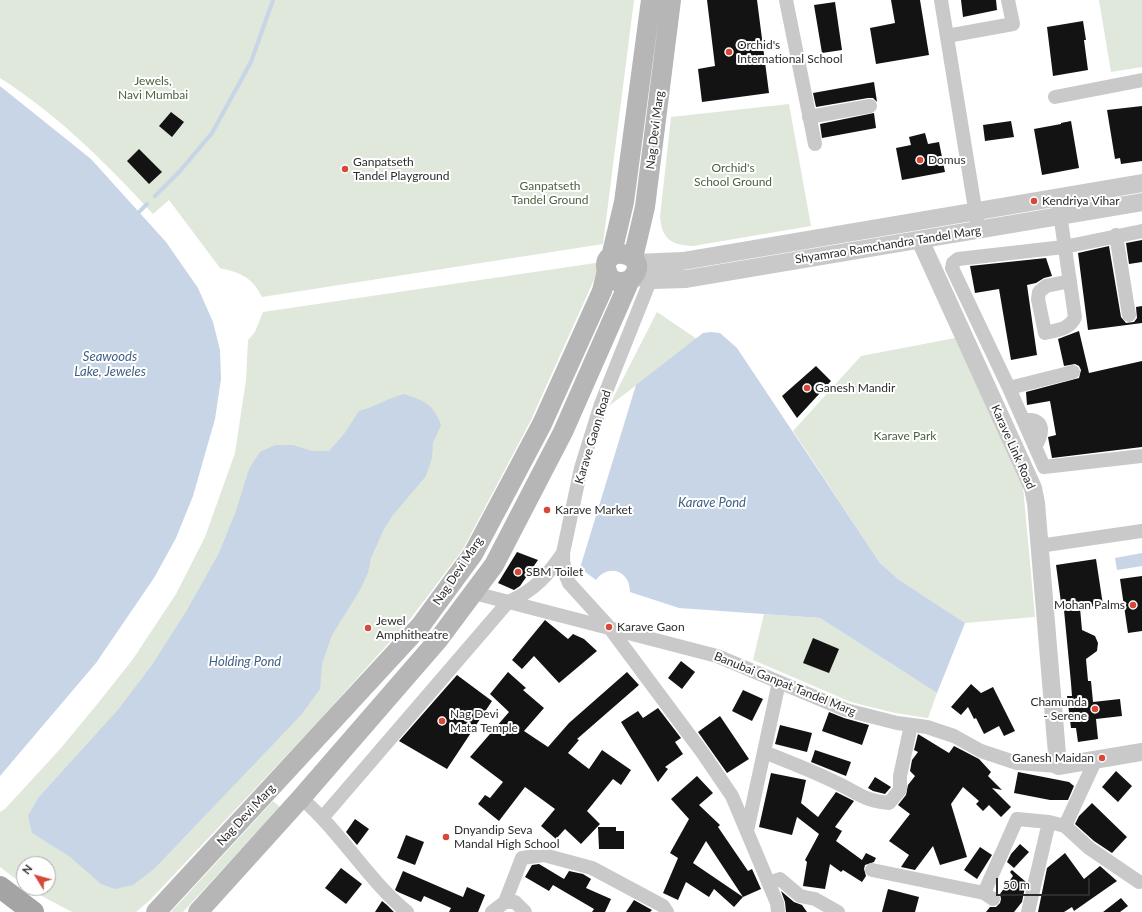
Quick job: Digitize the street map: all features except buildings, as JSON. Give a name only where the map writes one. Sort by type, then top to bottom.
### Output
[{"type":"main road","name":"Nag Devi Marg","points":[[156,912],[421,624],[473,554],[542,424],[602,291],[624,202],[651,0]]},
{"type":"main road","name":"Nag Devi Marg","points":[[198,912],[296,804],[438,640],[474,593],[494,565],[563,432],[637,271],[671,0]]},
{"type":"main road","points":[[620,252],[630,255],[637,271],[621,282],[616,282],[609,276],[609,264],[620,252]]},
{"type":"main road","points":[[270,789],[296,804]]},
{"type":"main road","points":[[0,887],[26,906],[42,912]]},
{"type":"street","points":[[786,0],[815,144]]},
{"type":"street","points":[[941,0],[978,230]]},
{"type":"street","points":[[947,36],[1013,24],[1008,0]]},
{"type":"street","points":[[1055,97],[1142,80]]},
{"type":"street","points":[[809,117],[870,106]]},
{"type":"street","name":"Shyamrao Ramchandra Tandel Marg","points":[[637,271],[657,262],[683,261],[1142,183]]},
{"type":"street","points":[[1058,197],[1070,282]]},
{"type":"street","name":"Shyamrao Ramchandra Tandel Marg","points":[[637,271],[686,279],[1142,202]]},
{"type":"street","points":[[1142,231],[1064,247],[958,259],[953,263],[952,268],[1009,388],[1034,447],[1042,464],[1046,468],[1142,456]]},
{"type":"street","points":[[1116,236],[1129,315]]},
{"type":"street","name":"Karave Link Road","points":[[920,240],[1033,488],[1058,766]]},
{"type":"street","name":"Karave Gaon Road","points":[[637,271],[601,404],[581,468],[563,554],[564,570],[569,583],[609,627],[706,758],[732,796],[777,903],[778,912]]},
{"type":"street","points":[[1009,388],[1073,372]]},
{"type":"street","points":[[1039,546],[1142,531]]},
{"type":"street","points":[[323,817],[508,602],[523,596],[537,585],[552,570],[563,554]]},
{"type":"street","name":"Banubai Ganpat Tandel Marg","points":[[474,593],[717,656],[846,710],[897,723],[927,727],[954,736],[981,751],[1017,763],[1058,766],[1142,752]]},
{"type":"street","points":[[747,831],[779,682]]},
{"type":"street","points":[[764,752],[841,785],[860,796],[875,802],[889,803],[900,790],[900,776],[911,725]]},
{"type":"street","points":[[1065,826],[1096,759]]},
{"type":"street","points":[[296,804],[323,817],[389,898],[407,912]]},
{"type":"street","points":[[872,870],[988,896],[1017,819],[1049,822],[1065,826],[1089,848],[1139,882]]},
{"type":"street","points":[[1028,912],[1049,822]]},
{"type":"street","points":[[492,912],[505,902],[522,858],[544,855],[592,868],[663,906],[667,912]]},
{"type":"street","points":[[769,883],[780,879],[800,896],[815,899],[838,912]]},
{"type":"street","points":[[505,902],[515,902],[525,912]]},
{"type":"green space","points":[[0,0],[634,0],[603,244],[262,297],[250,280],[240,274],[220,268],[169,200],[153,214],[100,159],[62,124],[21,92],[0,78]]},
{"type":"green space","points":[[1099,0],[1142,0],[1142,67],[1111,72]]},
{"type":"green space","name":"Orchid's School Ground","points":[[789,104],[811,226],[693,246],[679,244],[669,239],[663,231],[660,217],[671,117]]},
{"type":"green space","points":[[602,262],[530,422],[463,549],[411,618],[317,723],[150,900],[136,912],[72,912],[42,896],[56,896],[56,856],[16,856],[16,879],[0,867],[0,812],[5,809],[61,748],[99,702],[133,659],[176,594],[205,537],[235,453],[246,380],[248,340],[255,332],[263,312]]},
{"type":"green space","points":[[657,312],[697,339],[609,406]]},
{"type":"green space","name":"Karave Park","points":[[955,338],[1023,487],[1035,617],[965,623],[898,579],[880,563],[793,431],[861,356]]},
{"type":"green space","points":[[764,614],[820,618],[937,693],[928,718],[895,713],[851,702],[753,660]]},
{"type":"green space","points":[[273,801],[280,807],[183,912],[171,912]]},
{"type":"water","name":"Seawoods Lake, Jeweles","points":[[0,86],[91,159],[166,242],[198,288],[213,322],[220,350],[221,379],[215,419],[193,496],[176,538],[154,578],[96,663],[0,776]]},
{"type":"water","name":"Karave Pond","points":[[703,333],[720,333],[737,348],[880,563],[898,579],[965,623],[937,693],[820,618],[679,608],[630,592],[627,579],[623,574],[612,571],[607,572],[596,580],[580,568],[636,385]]},
{"type":"water","name":"Holding Pond","points":[[404,394],[427,404],[435,412],[438,418],[441,425],[433,443],[432,457],[426,476],[393,515],[384,529],[371,558],[368,573],[360,590],[332,635],[322,664],[320,689],[301,715],[154,869],[133,885],[115,889],[101,884],[69,856],[32,833],[28,816],[38,798],[117,711],[152,665],[187,610],[219,553],[236,511],[249,469],[260,452],[275,445],[293,445],[312,451],[329,451],[344,434],[359,411]]},
{"type":"water","points":[[1142,553],[1142,566],[1117,570],[1115,558]]},
{"type":"waterway","points":[[155,196],[180,171],[212,133],[251,62],[273,0]]},
{"type":"waterway","points":[[139,212],[147,204]]},
{"type":"place","name":"Orchid's International School","points":[[729,52]]},
{"type":"place","name":"Domus","points":[[920,160]]},
{"type":"place","name":"Ganpatseth Tandel Playground","points":[[345,169]]},
{"type":"place","name":"Kendriya Vihar","points":[[1034,201]]},
{"type":"place","name":"Ganesh Mandir","points":[[807,388]]},
{"type":"place","name":"Karave Market","points":[[547,510]]},
{"type":"place","name":"SBM Toilet","points":[[518,572]]},
{"type":"place","name":"Mohan Palms","points":[[1133,605]]},
{"type":"place","name":"Karave Gaon","points":[[609,627]]},
{"type":"place","name":"Jewel Amphitheatre","points":[[368,628]]},
{"type":"place","name":"Chamunda - Serene","points":[[1095,709]]},
{"type":"place","name":"Nag Devi Mata Temple","points":[[442,721]]},
{"type":"place","name":"Ganesh Maidan","points":[[1102,758]]},
{"type":"place","name":"Dnyandip Seva Mandal High School","points":[[446,837]]},
{"type":"park label","name":"Jewels, Navi Mumbai","points":[[153,88]]},
{"type":"park label","name":"Ganpatseth Tandel Ground","points":[[550,193]]}]
